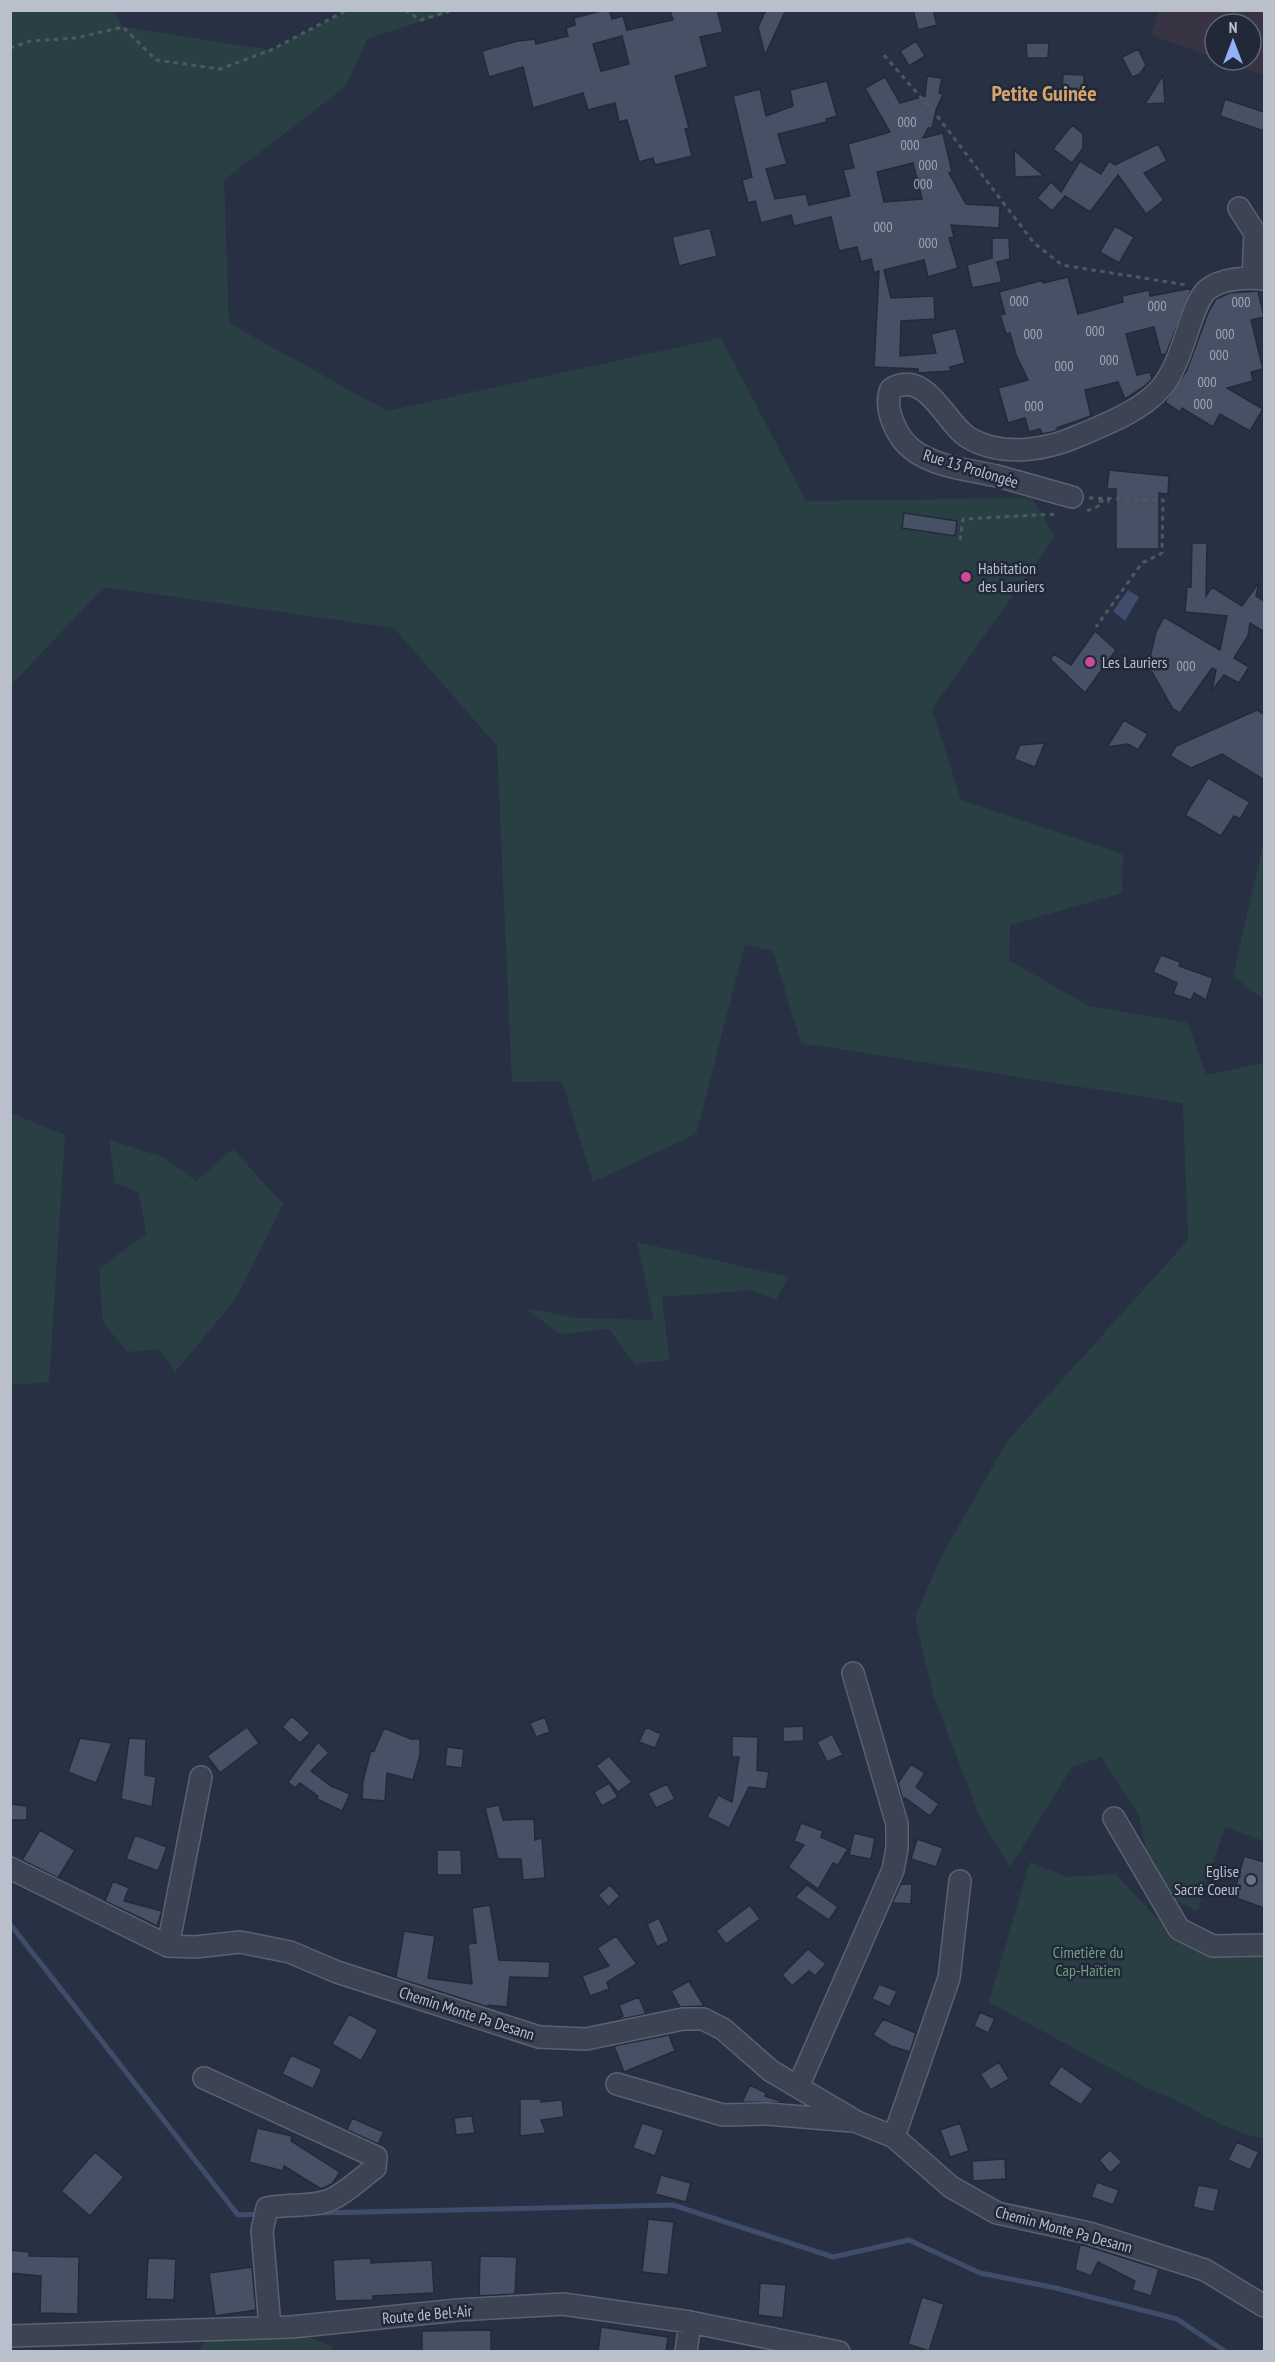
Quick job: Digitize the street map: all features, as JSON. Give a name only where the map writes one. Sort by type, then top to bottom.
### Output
[{"type":"street","points":[[1208,289],[1229,281],[1259,278],[1255,233],[1239,207]]},
{"type":"street","name":"Rue 13 Prolongée","points":[[1077,505],[939,462],[914,451],[899,434],[892,419],[889,406],[891,389],[903,385],[921,388],[966,436],[980,443],[1020,450],[1041,448],[1070,440],[1120,417],[1160,390],[1178,361],[1200,299],[1208,289]]},
{"type":"street","points":[[798,2087],[893,1870],[897,1848],[897,1824],[853,1673]]},
{"type":"street","points":[[168,1946],[201,1777]]},
{"type":"street","points":[[1114,1818],[1179,1929],[1213,1946],[1264,1945]]},
{"type":"street","name":"Chemin Monte Pa Desann","points":[[10,1868],[168,1946],[195,1947],[240,1942],[290,1952],[337,1972],[539,2037],[586,2039],[683,2019],[703,2019],[723,2030],[771,2071],[857,2122],[894,2137],[951,2187],[997,2213],[1089,2233],[1205,2270],[1264,2306]]},
{"type":"street","points":[[894,2137],[949,1978],[960,1881]]},
{"type":"street","points":[[204,2078],[376,2157],[375,2168],[332,2199],[309,2205],[288,2204],[266,2213],[261,2231],[270,2328]]},
{"type":"street","points":[[617,2084],[723,2115],[767,2114],[857,2122]]},
{"type":"street","name":"Route de Bel-Air","points":[[10,2336],[270,2328],[458,2310],[564,2304],[690,2322],[839,2352]]},
{"type":"street","points":[[686,2352],[690,2322]]},
{"type":"path","points":[[10,48],[30,41],[76,38],[123,27],[156,60],[220,69],[271,50],[347,10]]},
{"type":"path","points":[[405,10],[421,20],[453,10]]},
{"type":"path","points":[[884,55],[938,117],[1034,243],[1062,265],[1208,289]]},
{"type":"path","points":[[1077,505],[1109,498],[1163,500],[1162,553],[1142,562],[1096,627]]},
{"type":"path","points":[[1077,505],[1098,506],[1098,501],[1108,502],[1109,498]]},
{"type":"path","points":[[960,540],[963,519],[1058,514]]},
{"type":"shaded area","points":[[1159,11],[1264,11],[1264,75],[1255,72],[1263,72],[1263,12],[1203,12],[1203,54],[1151,35]]},
{"type":"green space","points":[[11,11],[115,11],[123,27],[271,50],[347,11],[453,11],[367,39],[346,86],[224,180],[229,323],[387,411],[721,338],[806,501],[1031,498],[1055,536],[932,709],[961,800],[1123,854],[1122,893],[1010,925],[1009,960],[1089,1006],[1188,1023],[1206,1075],[1264,1063],[1264,1841],[1225,1827],[1197,1911],[1154,1889],[1139,1815],[1101,1757],[1072,1767],[1010,1867],[980,1818],[933,1694],[915,1617],[941,1557],[1008,1440],[1188,1240],[1183,1103],[801,1043],[773,951],[745,944],[696,1134],[593,1182],[562,1081],[512,1082],[497,746],[394,628],[104,587],[11,685]]},
{"type":"green space","points":[[1264,841],[1264,999],[1263,999],[1233,976]]},
{"type":"green space","points":[[11,1113],[65,1135],[49,1382],[11,1385]]},
{"type":"green space","points":[[109,1140],[163,1157],[196,1181],[233,1149],[283,1204],[235,1300],[175,1372],[160,1349],[127,1352],[103,1322],[99,1269],[146,1234],[139,1193],[115,1183]]},
{"type":"green space","points":[[637,1242],[788,1277],[776,1300],[751,1290],[662,1297],[669,1360],[635,1364],[609,1329],[560,1334],[525,1308],[578,1318],[654,1320]]},
{"type":"green space","name":"Cimetière du Cap-Haïtien","points":[[1030,1862],[1067,1877],[1116,1874],[1170,1933],[1235,1958],[1264,1956],[1264,2138],[1236,2131],[1176,2100],[1147,2088],[989,2002]]},
{"type":"green space","points":[[257,2316],[333,2347],[331,2352],[198,2352],[216,2327]]},
{"type":"water","points":[[1128,590],[1139,597],[1125,621],[1113,611]]},
{"type":"building","points":[[609,10],[612,19],[623,16],[627,30],[673,20],[670,10],[717,10],[723,32],[700,37],[708,67],[675,76],[689,128],[685,129],[692,156],[655,165],[653,158],[639,162],[627,120],[619,122],[615,103],[588,110],[583,93],[533,108],[523,67],[489,77],[482,51],[518,41],[535,39],[536,44],[568,36],[566,28],[575,25],[574,18]],"holes":[[[622,36],[629,64],[601,71],[593,44]]]},
{"type":"building","points":[[766,10],[786,10],[765,55],[758,27]]},
{"type":"building","points":[[913,10],[933,10],[937,25],[918,30]]},
{"type":"building","points":[[916,41],[925,56],[909,66],[900,51]]},
{"type":"building","points":[[1026,43],[1049,43],[1048,58],[1027,58]]},
{"type":"building","points":[[1138,49],[1146,65],[1140,74],[1132,77],[1122,57]]},
{"type":"building","points":[[1063,74],[1084,75],[1084,92],[1062,91]]},
{"type":"building","points":[[1163,75],[1165,103],[1145,104]]},
{"type":"building","points":[[927,76],[942,78],[939,93],[943,94],[932,128],[928,128],[923,138],[943,133],[952,172],[949,173],[966,204],[1000,206],[999,228],[951,225],[954,237],[949,238],[958,268],[928,277],[924,260],[884,270],[891,298],[934,296],[935,319],[901,321],[900,356],[936,353],[931,334],[956,328],[965,363],[950,367],[951,371],[918,373],[918,369],[874,367],[879,271],[874,273],[871,259],[861,262],[857,247],[839,251],[831,217],[794,226],[791,215],[761,223],[755,201],[748,203],[742,180],[752,177],[733,96],[760,89],[766,116],[793,106],[790,90],[827,81],[837,116],[826,119],[827,122],[778,134],[787,164],[766,169],[775,199],[806,194],[809,205],[850,196],[843,170],[854,168],[848,144],[890,132],[865,88],[885,77],[900,103],[925,96]],"holes":[[[913,163],[922,199],[884,202],[877,172]]]},
{"type":"building","points":[[1225,99],[1264,112],[1264,131],[1220,116]]},
{"type":"building","points":[[1072,125],[1083,134],[1083,148],[1072,163],[1053,149]]},
{"type":"building","points":[[1158,144],[1167,161],[1144,173],[1164,200],[1146,214],[1118,175],[1090,212],[1065,196],[1052,211],[1037,198],[1051,182],[1061,192],[1080,161],[1101,174],[1109,161],[1115,165]]},
{"type":"building","points":[[1014,150],[1044,176],[1015,177]]},
{"type":"building","points":[[1115,226],[1134,237],[1119,263],[1100,252]]},
{"type":"building","points":[[710,228],[717,256],[679,266],[672,237]]},
{"type":"building","points":[[992,238],[1009,238],[1010,259],[997,262],[1002,282],[972,288],[967,265],[992,258]]},
{"type":"building","points":[[1068,277],[1078,314],[1123,302],[1122,296],[1149,290],[1150,296],[1192,288],[1166,354],[1161,355],[1154,327],[1126,334],[1137,375],[1150,372],[1152,379],[1145,386],[1125,399],[1118,382],[1085,390],[1091,416],[1057,428],[1058,430],[1052,432],[1042,434],[1040,429],[1029,432],[1025,418],[1008,423],[998,388],[1028,380],[1016,355],[1010,333],[1006,334],[1000,315],[1005,314],[999,292],[1043,280],[1043,283]]},
{"type":"building","points":[[1258,291],[1264,317],[1251,320],[1263,369],[1251,372],[1253,381],[1227,388],[1263,409],[1250,431],[1220,414],[1213,427],[1182,408],[1180,412],[1165,402],[1187,370],[1208,313],[1216,299],[1230,293]]},
{"type":"building","points":[[1109,470],[1169,476],[1168,494],[1159,493],[1159,549],[1116,549],[1116,489],[1107,489]]},
{"type":"building","name":"Habitation des Lauriers","points":[[904,513],[957,521],[955,536],[902,528]]},
{"type":"building","points":[[1192,543],[1207,543],[1206,596],[1212,587],[1242,606],[1259,582],[1256,596],[1264,601],[1264,632],[1250,623],[1248,636],[1234,658],[1249,667],[1239,683],[1224,675],[1212,691],[1216,670],[1212,668],[1180,713],[1173,709],[1152,672],[1147,670],[1156,632],[1164,617],[1220,650],[1227,616],[1185,612],[1187,587],[1191,587]]},
{"type":"building","name":"Les Lauriers","points":[[1095,631],[1116,650],[1085,693],[1050,659],[1054,654],[1071,665]]},
{"type":"building","points":[[1257,710],[1264,714],[1264,780],[1222,754],[1191,768],[1170,756],[1176,746]]},
{"type":"building","points":[[1124,720],[1148,734],[1138,750],[1128,744],[1107,747]]},
{"type":"building","points":[[1045,743],[1035,767],[1014,759],[1020,745]]},
{"type":"building","points":[[1208,778],[1250,802],[1240,819],[1234,816],[1221,836],[1185,815]]},
{"type":"building","points":[[1161,955],[1180,962],[1179,966],[1213,978],[1206,1000],[1194,993],[1191,1000],[1173,994],[1177,983],[1153,972]]},
{"type":"building","points":[[292,1716],[310,1733],[300,1743],[282,1727]]},
{"type":"building","points":[[545,1717],[550,1732],[536,1737],[530,1723]]},
{"type":"building","points":[[803,1726],[804,1741],[783,1742],[783,1727]]},
{"type":"building","points":[[247,1727],[259,1743],[220,1773],[207,1756]]},
{"type":"building","points":[[646,1727],[661,1734],[655,1748],[639,1742]]},
{"type":"building","points":[[384,1728],[411,1739],[420,1739],[420,1755],[413,1780],[387,1773],[385,1801],[362,1799],[363,1781],[371,1750],[374,1751]]},
{"type":"building","points":[[832,1734],[843,1755],[827,1762],[817,1742]]},
{"type":"building","points":[[732,1736],[758,1737],[757,1770],[769,1772],[766,1789],[749,1787],[729,1828],[707,1817],[718,1795],[732,1802],[739,1757],[732,1757]]},
{"type":"building","points":[[80,1738],[112,1743],[96,1783],[68,1772]]},
{"type":"building","points":[[129,1738],[146,1739],[145,1775],[156,1777],[152,1807],[121,1799]]},
{"type":"building","points":[[318,1742],[329,1753],[311,1771],[331,1786],[350,1794],[342,1811],[317,1799],[318,1796],[300,1783],[295,1788],[288,1782]]},
{"type":"building","points":[[447,1747],[464,1749],[462,1768],[445,1766]]},
{"type":"building","points":[[609,1756],[632,1782],[618,1792],[596,1766]]},
{"type":"building","points":[[911,1764],[925,1773],[916,1787],[939,1804],[930,1816],[905,1798],[903,1800],[898,1783]]},
{"type":"building","points":[[609,1783],[618,1797],[602,1806],[594,1792]]},
{"type":"building","points":[[667,1784],[675,1799],[656,1808],[648,1793]]},
{"type":"building","points":[[10,1804],[27,1806],[27,1820],[10,1820]]},
{"type":"building","points":[[499,1805],[503,1820],[534,1819],[535,1840],[542,1838],[545,1878],[523,1880],[521,1859],[498,1859],[485,1808]]},
{"type":"building","points":[[801,1823],[823,1831],[821,1837],[848,1849],[838,1865],[833,1863],[818,1889],[788,1867],[804,1845],[794,1841]]},
{"type":"building","points":[[40,1830],[75,1850],[58,1878],[22,1860]]},
{"type":"building","points":[[854,1833],[875,1838],[871,1859],[849,1855]]},
{"type":"building","points":[[135,1835],[167,1847],[158,1871],[126,1859]]},
{"type":"building","points":[[917,1839],[943,1848],[936,1867],[911,1859]]},
{"type":"building","points":[[437,1850],[461,1850],[462,1875],[437,1875]]},
{"type":"building","name":"Eglise Sacré Coeur","points":[[1244,1856],[1264,1862],[1264,1908],[1233,1897]]},
{"type":"building","points":[[113,1881],[129,1888],[124,1901],[162,1911],[157,1926],[105,1901]]},
{"type":"building","points":[[901,1884],[912,1884],[911,1904],[892,1903]]},
{"type":"building","points":[[610,1885],[620,1896],[608,1907],[598,1895]]},
{"type":"building","points":[[807,1885],[838,1907],[829,1920],[795,1897]]},
{"type":"building","points":[[490,1905],[499,1960],[550,1962],[549,1978],[510,1977],[507,2007],[488,2005],[488,2007],[382,1973],[396,1976],[404,1931],[435,1936],[428,1978],[472,1984],[468,1944],[476,1943],[472,1908]]},
{"type":"building","points":[[750,1905],[760,1919],[726,1944],[716,1931]]},
{"type":"building","points":[[659,1918],[669,1941],[657,1947],[647,1924]]},
{"type":"building","points":[[616,1936],[637,1964],[607,1982],[609,1989],[590,1996],[582,1976],[609,1966],[597,1948]]},
{"type":"building","points":[[808,1949],[826,1964],[815,1976],[809,1971],[792,1986],[782,1975]]},
{"type":"building","points":[[689,1981],[704,2006],[680,2007],[671,1991]]},
{"type":"building","points":[[879,1984],[897,1991],[890,2007],[872,1999]]},
{"type":"building","points":[[639,1997],[646,2014],[612,2021],[623,2016],[619,2005]]},
{"type":"building","points":[[980,2012],[995,2019],[988,2033],[974,2026]]},
{"type":"building","points":[[349,2014],[378,2030],[361,2061],[332,2044]]},
{"type":"building","points":[[883,2019],[916,2033],[910,2052],[891,2046],[873,2035]]},
{"type":"building","points":[[669,2035],[675,2051],[624,2072],[614,2046]]},
{"type":"building","points":[[291,2055],[322,2069],[313,2089],[282,2074]]},
{"type":"building","points":[[999,2062],[1009,2079],[991,2090],[980,2074]]},
{"type":"building","points":[[1061,2066],[1093,2089],[1081,2105],[1048,2084]]},
{"type":"building","points":[[750,2085],[766,2093],[765,2096],[786,2103],[742,2102]]},
{"type":"building","points":[[520,2099],[541,2099],[541,2102],[562,2100],[564,2117],[541,2120],[546,2133],[520,2136]]},
{"type":"building","points":[[472,2116],[475,2133],[456,2135],[454,2118]]},
{"type":"building","points":[[352,2118],[384,2132],[378,2144],[347,2130]]},
{"type":"building","points":[[642,2123],[664,2130],[655,2156],[633,2148]]},
{"type":"building","points":[[960,2123],[969,2151],[950,2157],[940,2130]]},
{"type":"building","points":[[257,2128],[292,2136],[291,2141],[340,2172],[332,2184],[321,2189],[284,2166],[283,2171],[249,2162]]},
{"type":"building","points":[[1237,2142],[1259,2152],[1250,2170],[1228,2160]]},
{"type":"building","points":[[1110,2150],[1122,2162],[1110,2173],[1099,2160]]},
{"type":"building","points":[[95,2152],[124,2177],[90,2216],[61,2191]]},
{"type":"building","points":[[1005,2159],[1006,2179],[973,2181],[972,2161]]},
{"type":"building","points":[[661,2175],[691,2183],[686,2202],[655,2194]]},
{"type":"building","points":[[1097,2182],[1119,2190],[1113,2205],[1091,2197]]},
{"type":"building","points":[[1198,2185],[1219,2189],[1214,2212],[1193,2207]]},
{"type":"building","points":[[648,2219],[674,2222],[668,2275],[642,2272]]},
{"type":"building","points":[[1080,2244],[1159,2269],[1151,2296],[1132,2290],[1135,2281],[1098,2262],[1091,2276],[1075,2270]]},
{"type":"building","points":[[10,2250],[29,2252],[29,2256],[79,2257],[78,2314],[40,2313],[41,2276],[10,2273]]},
{"type":"building","points":[[480,2256],[517,2257],[515,2294],[479,2296]]},
{"type":"building","points":[[148,2258],[176,2259],[174,2300],[146,2299]]},
{"type":"building","points":[[371,2258],[371,2263],[432,2260],[434,2293],[373,2296],[373,2300],[335,2301],[333,2260]]},
{"type":"building","points":[[252,2267],[256,2310],[215,2316],[209,2273]]},
{"type":"building","points":[[760,2283],[786,2285],[783,2318],[758,2315]]},
{"type":"building","points":[[922,2297],[944,2304],[929,2351],[908,2344]]},
{"type":"building","points":[[601,2327],[668,2337],[666,2352],[598,2352]]},
{"type":"building","points":[[491,2330],[491,2352],[422,2352],[422,2331]]},
{"type":"waterway","points":[[10,1924],[238,2215],[260,2214]]},
{"type":"waterway","points":[[318,2213],[673,2205],[833,2257],[909,2240],[980,2273],[1056,2288],[1177,2319],[1226,2352]]},
{"type":"place","name":"Habitation des Lauriers","points":[[966,577]]},
{"type":"place","name":"Les Lauriers","points":[[1090,662]]},
{"type":"place","name":"Eglise Sacré Coeur","points":[[1251,1880]]},
{"type":"district","name":"Petite Guinée","points":[[1044,93]]}]
